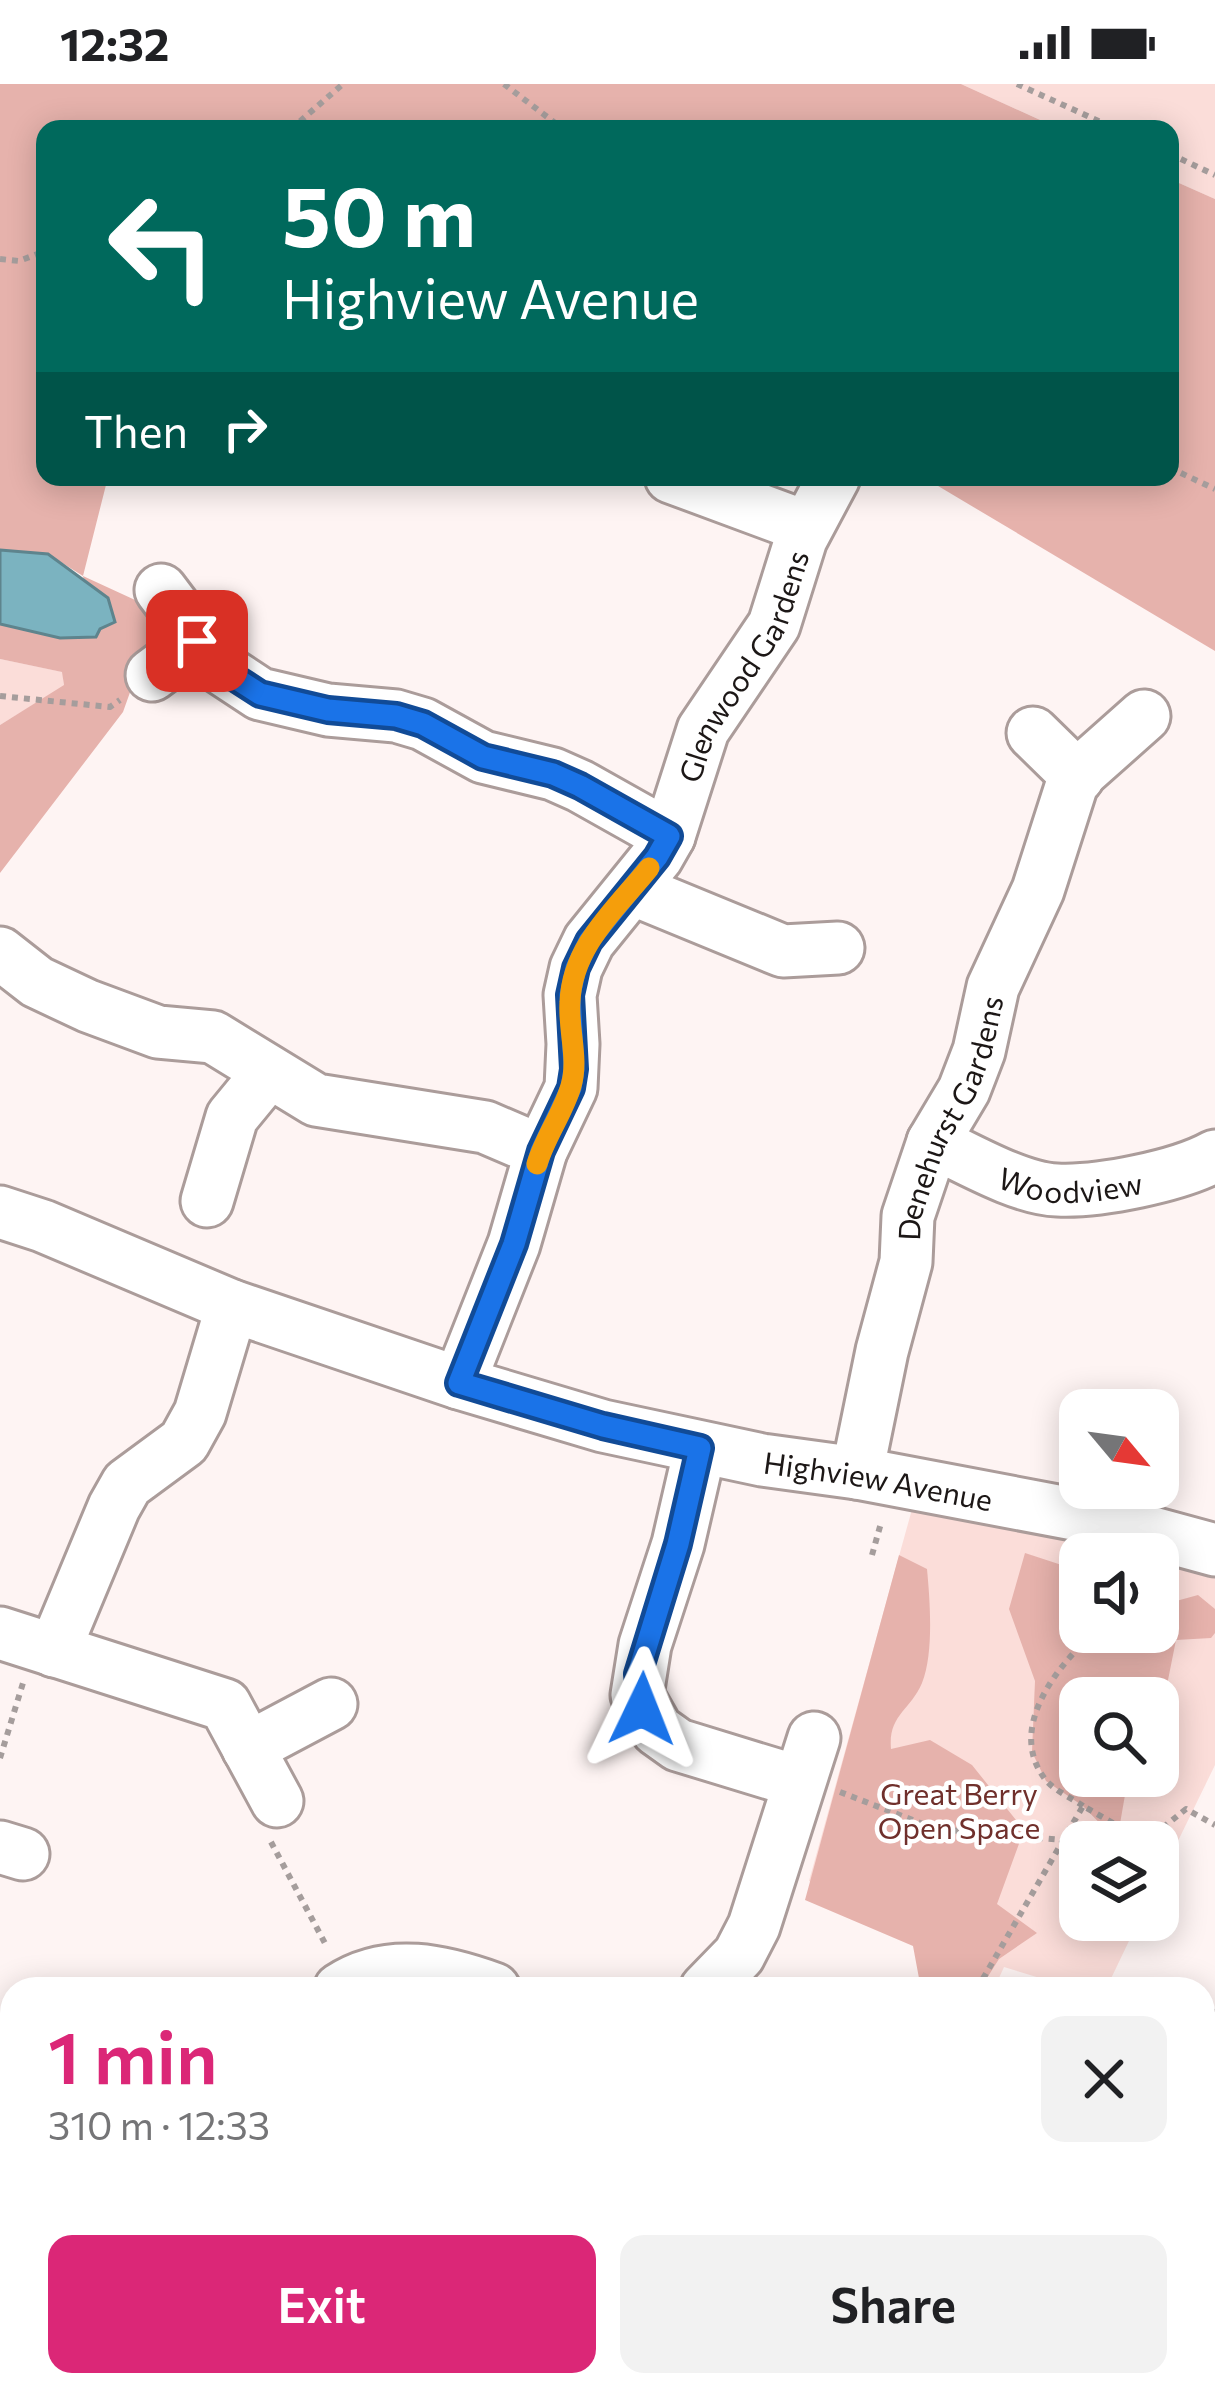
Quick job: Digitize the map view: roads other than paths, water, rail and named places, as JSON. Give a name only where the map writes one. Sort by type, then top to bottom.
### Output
[{"type":"street","points":[[696,486],[806,526]]},
{"type":"street","name":"Glenwood Gardens","points":[[459,1383],[514,1244],[541,1151],[571,1088],[570,995],[576,968],[589,941],[669,836],[704,730],[774,625],[806,526],[828,486]]},
{"type":"street","points":[[161,590],[218,667],[260,694],[423,724],[483,757],[553,774],[580,786],[669,836]]},
{"type":"street","points":[[152,676],[197,641]]},
{"type":"street","name":"Denehurst Gardens","points":[[857,1473],[882,1351],[907,1262],[908,1216],[933,1142],[964,1090],[980,1051],[993,988],[1038,890],[1078,776],[1144,716]]},
{"type":"street","points":[[1033,733],[1078,776]]},
{"type":"street","points":[[632,889],[783,951],[838,948]]},
{"type":"street","points":[[0,953],[38,982],[88,1006],[158,1031],[213,1037],[316,1100],[484,1126],[541,1151]]},
{"type":"street","points":[[208,1201],[232,1117],[269,1072]]},
{"type":"street","name":"Woodview","points":[[933,1142],[1054,1191],[1151,1176],[1215,1156]]},
{"type":"street","name":"Highview Avenue","points":[[0,1212],[232,1306],[603,1426],[700,1448],[1105,1520],[1215,1550]]},
{"type":"street","points":[[232,1306],[200,1413],[184,1442],[128,1484],[29,1643],[225,1705],[277,1801]]},
{"type":"street","points":[[700,1448],[678,1544],[645,1645],[637,1695],[657,1730],[677,1745],[807,1760],[754,1926],[739,1955],[718,1977]]},
{"type":"street","points":[[248,1748],[331,1704]]},
{"type":"street","points":[[363,1977],[421,1969],[450,1977]]},
{"type":"water","points":[[0,550],[48,554],[108,598],[115,622],[100,629],[96,637],[60,638],[0,624]]},
{"type":"park label","name":"Great Berry Open Space","points":[[959,1809]]}]
